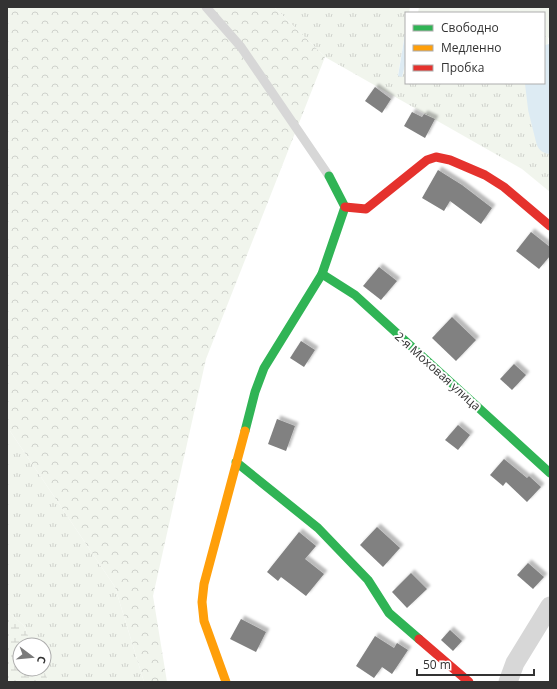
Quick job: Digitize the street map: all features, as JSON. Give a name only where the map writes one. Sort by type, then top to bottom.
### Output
[{"type":"street","points":[[345,206],[366,210],[427,160],[436,157],[450,160],[485,175],[504,187],[550,226]]},
{"type":"street","points":[[226,682],[204,621],[202,602],[204,584],[255,392],[264,368],[322,274],[345,206],[330,176]]},
{"type":"street","name":"2-я Моховая улица","points":[[322,274],[355,295],[550,473]]},
{"type":"street","points":[[236,462],[318,528],[368,580],[389,613],[469,682]]},
{"type":"street","points":[[508,682],[515,663],[550,606]]},
{"type":"lane","points":[[206,7],[241,47],[330,176]]},
{"type":"green space","points":[[7,7],[274,7],[325,57],[206,359],[153,596],[167,682],[144,682],[115,587],[10,431],[7,431]]},
{"type":"green space","points":[[274,7],[410,7],[409,12],[405,12],[405,34],[398,75],[402,77],[405,65],[405,84],[545,84],[545,35],[548,38],[546,103],[550,113],[550,192],[522,169],[325,57]]},
{"type":"green space","points":[[419,7],[516,7],[521,12],[418,12]]},
{"type":"green space","points":[[516,7],[550,7],[550,37],[548,38],[545,35],[545,12],[521,12]]},
{"type":"green space","points":[[7,431],[10,431],[115,587],[144,682],[49,682],[47,677],[52,677],[52,637],[29,637],[24,626],[7,611]]},
{"type":"green space","points":[[7,611],[24,626],[29,637],[12,637],[12,677],[47,677],[49,682],[7,682]]},
{"type":"shaded area","points":[[405,34],[405,65],[402,77],[398,76]]},
{"type":"building","points":[[375,87],[391,99],[382,113],[365,101]]},
{"type":"building","points":[[412,112],[422,117],[424,114],[435,119],[425,138],[404,126]]},
{"type":"building","points":[[438,170],[462,185],[492,208],[481,224],[450,201],[444,211],[422,198]]},
{"type":"building","points":[[531,232],[550,247],[550,256],[539,269],[516,251]]},
{"type":"building","points":[[379,267],[397,281],[381,300],[363,286]]},
{"type":"building","points":[[452,317],[476,340],[456,361],[432,338]]},
{"type":"building","points":[[301,341],[315,350],[304,367],[290,358]]},
{"type":"building","points":[[514,364],[526,375],[512,390],[500,379]]},
{"type":"building","points":[[277,419],[295,426],[286,451],[268,444]]},
{"type":"building","points":[[458,425],[470,435],[458,450],[445,440]]},
{"type":"building","points":[[504,459],[527,478],[529,476],[541,487],[527,502],[506,482],[503,486],[490,475]]},
{"type":"building","points":[[377,527],[400,548],[383,567],[360,545]]},
{"type":"building","points":[[299,532],[316,546],[305,559],[324,574],[306,596],[281,577],[278,581],[267,572]]},
{"type":"building","points":[[528,563],[544,577],[533,589],[517,575]]},
{"type":"building","points":[[411,573],[427,589],[407,608],[392,592]]},
{"type":"building","points":[[241,619],[266,632],[256,652],[230,639]]},
{"type":"building","points":[[450,630],[462,641],[453,651],[441,640]]},
{"type":"building","points":[[375,636],[394,648],[397,643],[408,650],[392,674],[382,667],[374,678],[356,666]]},
{"type":"waterway","points":[[545,65],[550,58]]},
{"type":"waterway","points":[[539,84],[542,108],[550,140]]},
{"type":"traffic: fast","points":[[245,431],[255,392],[264,368],[322,274],[345,207],[329,176]]},
{"type":"traffic: fast","points":[[322,274],[355,295],[550,473]]},
{"type":"traffic: fast","points":[[236,462],[318,528],[368,580],[389,613],[419,639]]},
{"type":"traffic: slow","points":[[226,682],[204,621],[202,602],[204,584],[245,431]]},
{"type":"traffic: jam","points":[[345,207],[366,209],[427,160],[436,157],[450,160],[485,175],[504,187],[550,226]]},
{"type":"traffic: jam","points":[[419,639],[469,682]]}]
